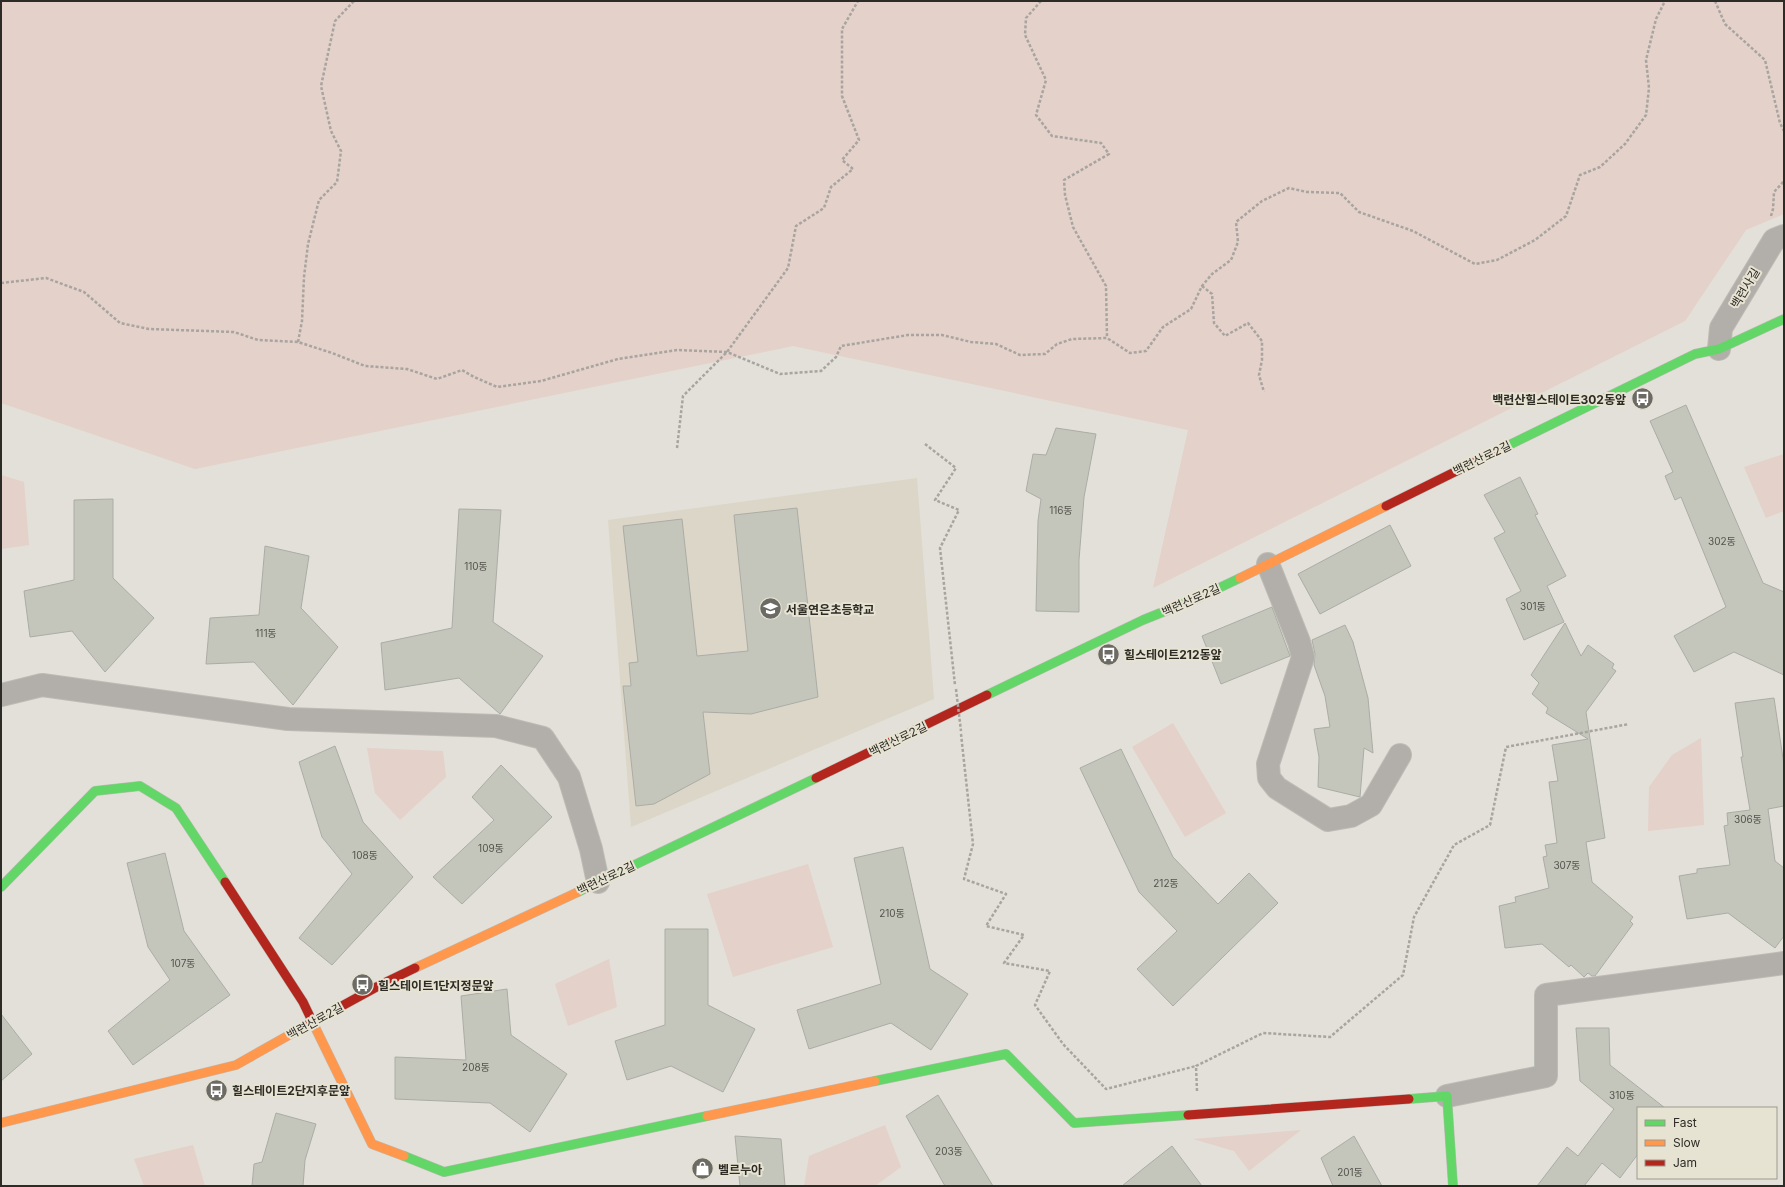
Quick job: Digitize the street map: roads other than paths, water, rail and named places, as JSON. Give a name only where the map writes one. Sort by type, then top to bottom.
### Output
[{"type":"street","name":"백련사길","points":[[1720,348],[1721,328],[1779,239]]},
{"type":"street","name":"백련산로2길","points":[[1,1123],[236,1065],[382,984],[1136,624],[1200,597],[1695,354],[1720,348],[1784,319]]},
{"type":"street","points":[[1268,564],[1299,642],[1303,657],[1268,764],[1269,778],[1277,788],[1328,820],[1351,816],[1371,805],[1400,755]]},
{"type":"street","points":[[1,695],[42,685],[288,719],[496,726],[543,738],[570,777],[591,849],[598,882]]},
{"type":"street","points":[[1,887],[95,791],[140,786],[176,808],[302,1002],[372,1144],[444,1172],[627,1132],[1006,1054],[1074,1123],[1447,1096],[1546,1076],[1546,995],[1784,963]]},
{"type":"street","points":[[1447,1096],[1453,1186]]},
{"type":"place","name":"백련산힐스테이트302동앞","points":[[1642,399]]},
{"type":"place","name":"서울연은초등학교","points":[[771,609]]},
{"type":"place","name":"힐스테이트212동앞","points":[[1109,654]]},
{"type":"place","name":"힐스테이트1단지정문앞","points":[[362,985]]},
{"type":"place","name":"힐스테이트2단지후문앞","points":[[216,1090]]},
{"type":"place","name":"벨르누아","points":[[703,1169]]}]
